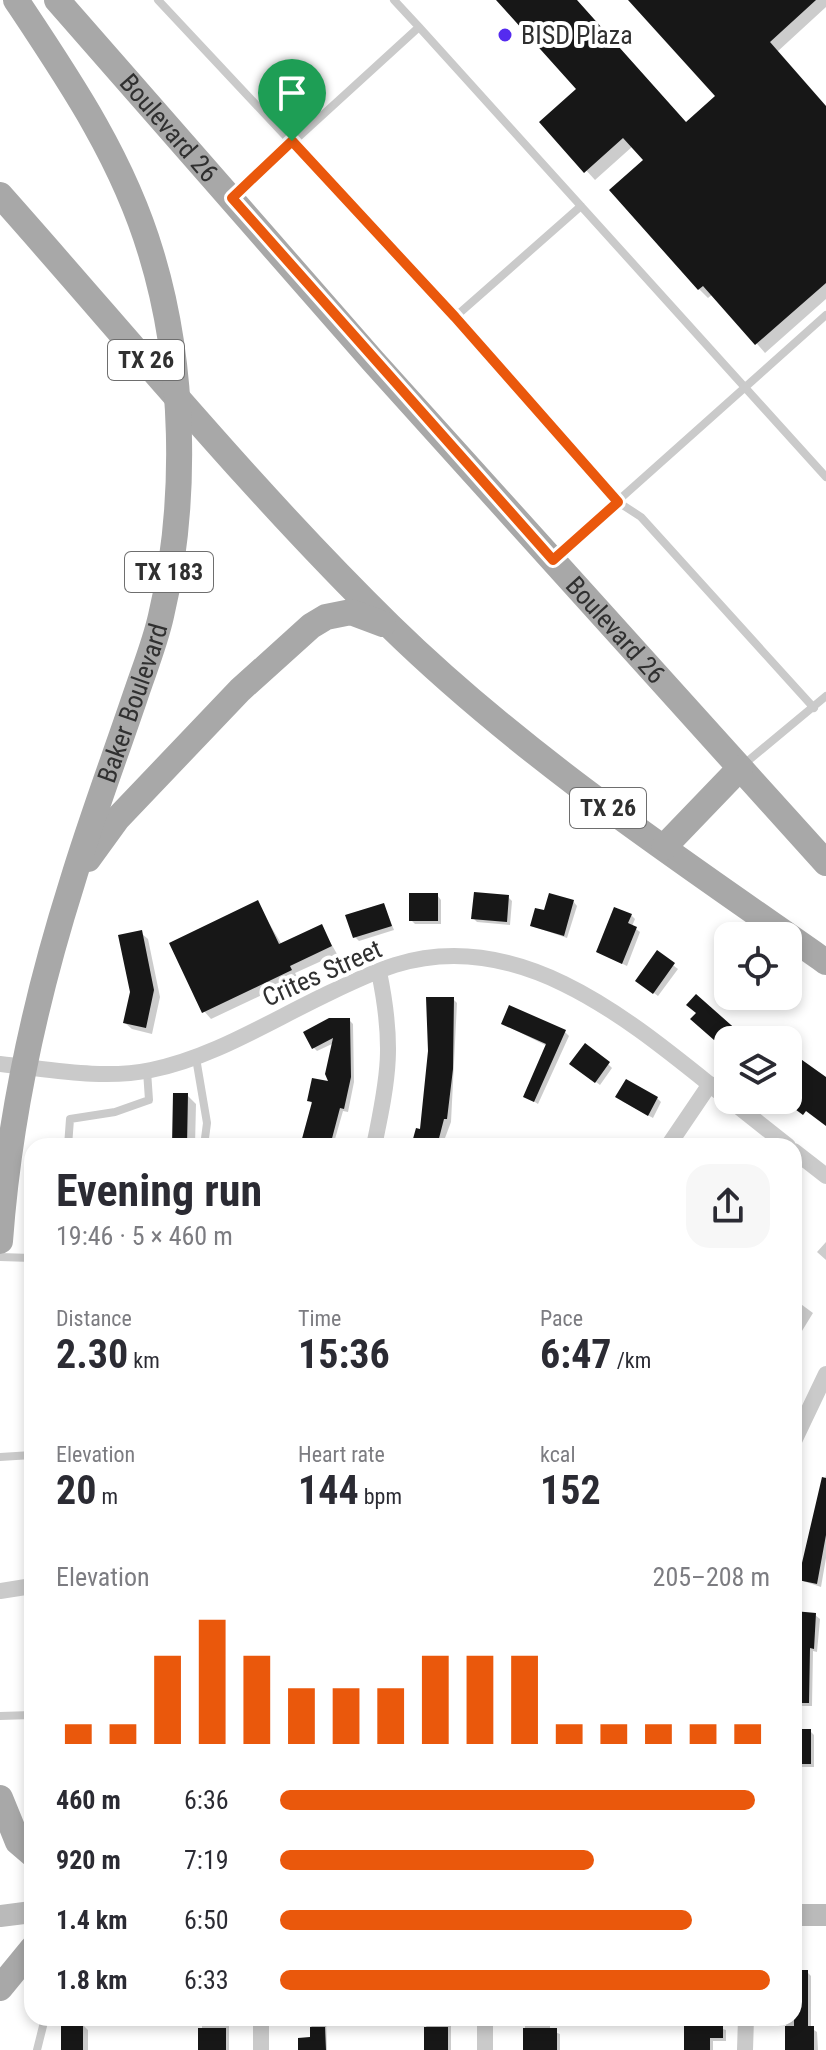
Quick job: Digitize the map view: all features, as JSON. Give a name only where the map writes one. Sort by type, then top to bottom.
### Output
[{"type":"main road","name":"Baker Boulevard","points":[[0,1241],[12,1066],[39,994],[72,882],[161,616],[174,548],[177,499],[174,358],[151,251],[93,114],[16,0]]},
{"type":"main road","name":"Boulevard 26","points":[[57,0],[826,863]]},
{"type":"main road","name":"TX 26","points":[[0,195],[293,525],[391,627],[553,769],[826,962]]},
{"type":"main road","points":[[72,882],[117,819],[240,690],[311,626],[326,617],[351,612],[391,627]]},
{"type":"main road","points":[[664,847],[740,768]]},
{"type":"main road","points":[[0,1798],[18,1842],[24,1847]]},
{"type":"main road","points":[[0,1916],[24,1913]]},
{"type":"main road","points":[[802,1915],[826,1915]]},
{"type":"main road","points":[[0,1988],[24,1959]]},
{"type":"street","name":"Crites Street","points":[[12,1066],[98,1073],[147,1071],[196,1057],[397,965],[445,957],[476,958],[540,972],[573,986],[611,1010],[714,1087]]},
{"type":"street","points":[[376,1138],[387,1086],[391,1043],[379,972]]},
{"type":"street","points":[[673,1138],[710,1084]]},
{"type":"street","name":"Crites Street","points":[[748,1114],[778,1138]]},
{"type":"street","points":[[802,1157],[826,1176]]},
{"type":"street","points":[[802,1423],[826,1374]]},
{"type":"street","points":[[0,1591],[24,1587]]},
{"type":"street","points":[[261,2026],[261,2050]]},
{"type":"street","points":[[485,2026],[485,2050]]},
{"type":"street","points":[[745,2050],[746,2026]]},
{"type":"lane","points":[[158,0],[455,317],[618,502],[641,517],[814,708]]},
{"type":"lane","points":[[394,0],[824,472]]},
{"type":"lane","points":[[232,198],[419,27]]},
{"type":"lane","points":[[455,317],[581,206]]},
{"type":"lane","points":[[553,560],[826,315]]},
{"type":"lane","points":[[740,768],[826,696]]},
{"type":"lane","points":[[196,1057],[207,1123],[205,1138]]},
{"type":"lane","points":[[69,1138],[70,1119],[115,1112],[149,1100],[147,1071]]},
{"type":"lane","points":[[0,1257],[24,1258]]},
{"type":"lane","points":[[0,1457],[24,1456]]},
{"type":"lane","points":[[0,1716],[24,1715]]},
{"type":"lane","points":[[37,2050],[43,2026]]},
{"type":"building","points":[[496,0],[577,0],[686,122],[715,96],[628,0],[816,0],[770,42],[826,106],[826,283],[755,345],[703,286],[698,290],[609,190],[643,160],[623,138],[584,173],[539,122],[576,89]]},
{"type":"building","points":[[474,892],[509,895],[507,922],[471,919]]},
{"type":"building","points":[[409,893],[438,893],[438,921],[409,921]]},
{"type":"building","points":[[549,893],[574,900],[564,936],[530,926],[535,908],[544,910]]},
{"type":"building","points":[[258,900],[279,944],[322,924],[332,946],[290,966],[292,970],[202,1013],[169,943]]},
{"type":"building","points":[[384,903],[392,926],[353,938],[345,915]]},
{"type":"building","points":[[614,907],[632,914],[628,923],[637,927],[622,964],[596,952]]},
{"type":"building","points":[[142,930],[154,990],[146,1028],[123,1023],[130,992],[118,935]]},
{"type":"building","points":[[657,950],[675,963],[653,994],[635,981]]},
{"type":"building","points":[[696,994],[732,1026],[714,1026],[714,1040],[690,1019],[696,1013],[686,1005]]},
{"type":"building","points":[[426,997],[454,997],[453,1069],[447,1119],[444,1119],[439,1138],[413,1138],[416,1128],[420,1129],[428,1051]]},
{"type":"building","points":[[509,1005],[566,1030],[534,1102],[523,1097],[546,1044],[501,1024]]},
{"type":"building","points":[[329,1018],[350,1018],[351,1077],[344,1109],[340,1108],[332,1138],[302,1138],[312,1102],[307,1101],[312,1078],[328,1081],[325,1074],[333,1038],[312,1049],[303,1032]]},
{"type":"building","points":[[585,1043],[610,1062],[595,1083],[569,1064]]},
{"type":"building","points":[[802,1060],[826,1077],[826,1126],[806,1111],[803,1115]]},
{"type":"building","points":[[626,1079],[658,1097],[648,1116],[615,1097]]},
{"type":"building","points":[[173,1093],[188,1093],[187,1138],[172,1138]]},
{"type":"building","points":[[822,1477],[826,1478],[826,1535],[817,1584],[802,1581],[802,1563]]},
{"type":"building","points":[[802,1612],[816,1613],[814,1649],[810,1648],[809,1703],[802,1703]]},
{"type":"building","points":[[802,1729],[811,1729],[811,1764],[802,1764]]},
{"type":"building","points":[[802,1970],[808,1970],[808,2026],[814,2026],[814,2050],[785,2050],[785,2026],[802,2026]]},
{"type":"building","points":[[61,2026],[83,2026],[83,2050],[61,2050]]},
{"type":"building","points":[[684,2026],[723,2026],[723,2038],[710,2038],[710,2050],[684,2050]]},
{"type":"building","points":[[310,2027],[325,2027],[326,2050],[298,2050],[298,2038],[310,2037]]},
{"type":"building","points":[[424,2027],[448,2027],[448,2050],[424,2050]]},
{"type":"building","points":[[198,2028],[226,2028],[226,2050],[198,2050]]},
{"type":"building","points":[[523,2028],[557,2028],[557,2050],[523,2050]]},
{"type":"place","name":"BISD Plaza","points":[[505,35]]},
{"type":"route","points":[[292,141],[455,317],[618,502],[553,560],[373,361],[232,198],[292,141]]}]
